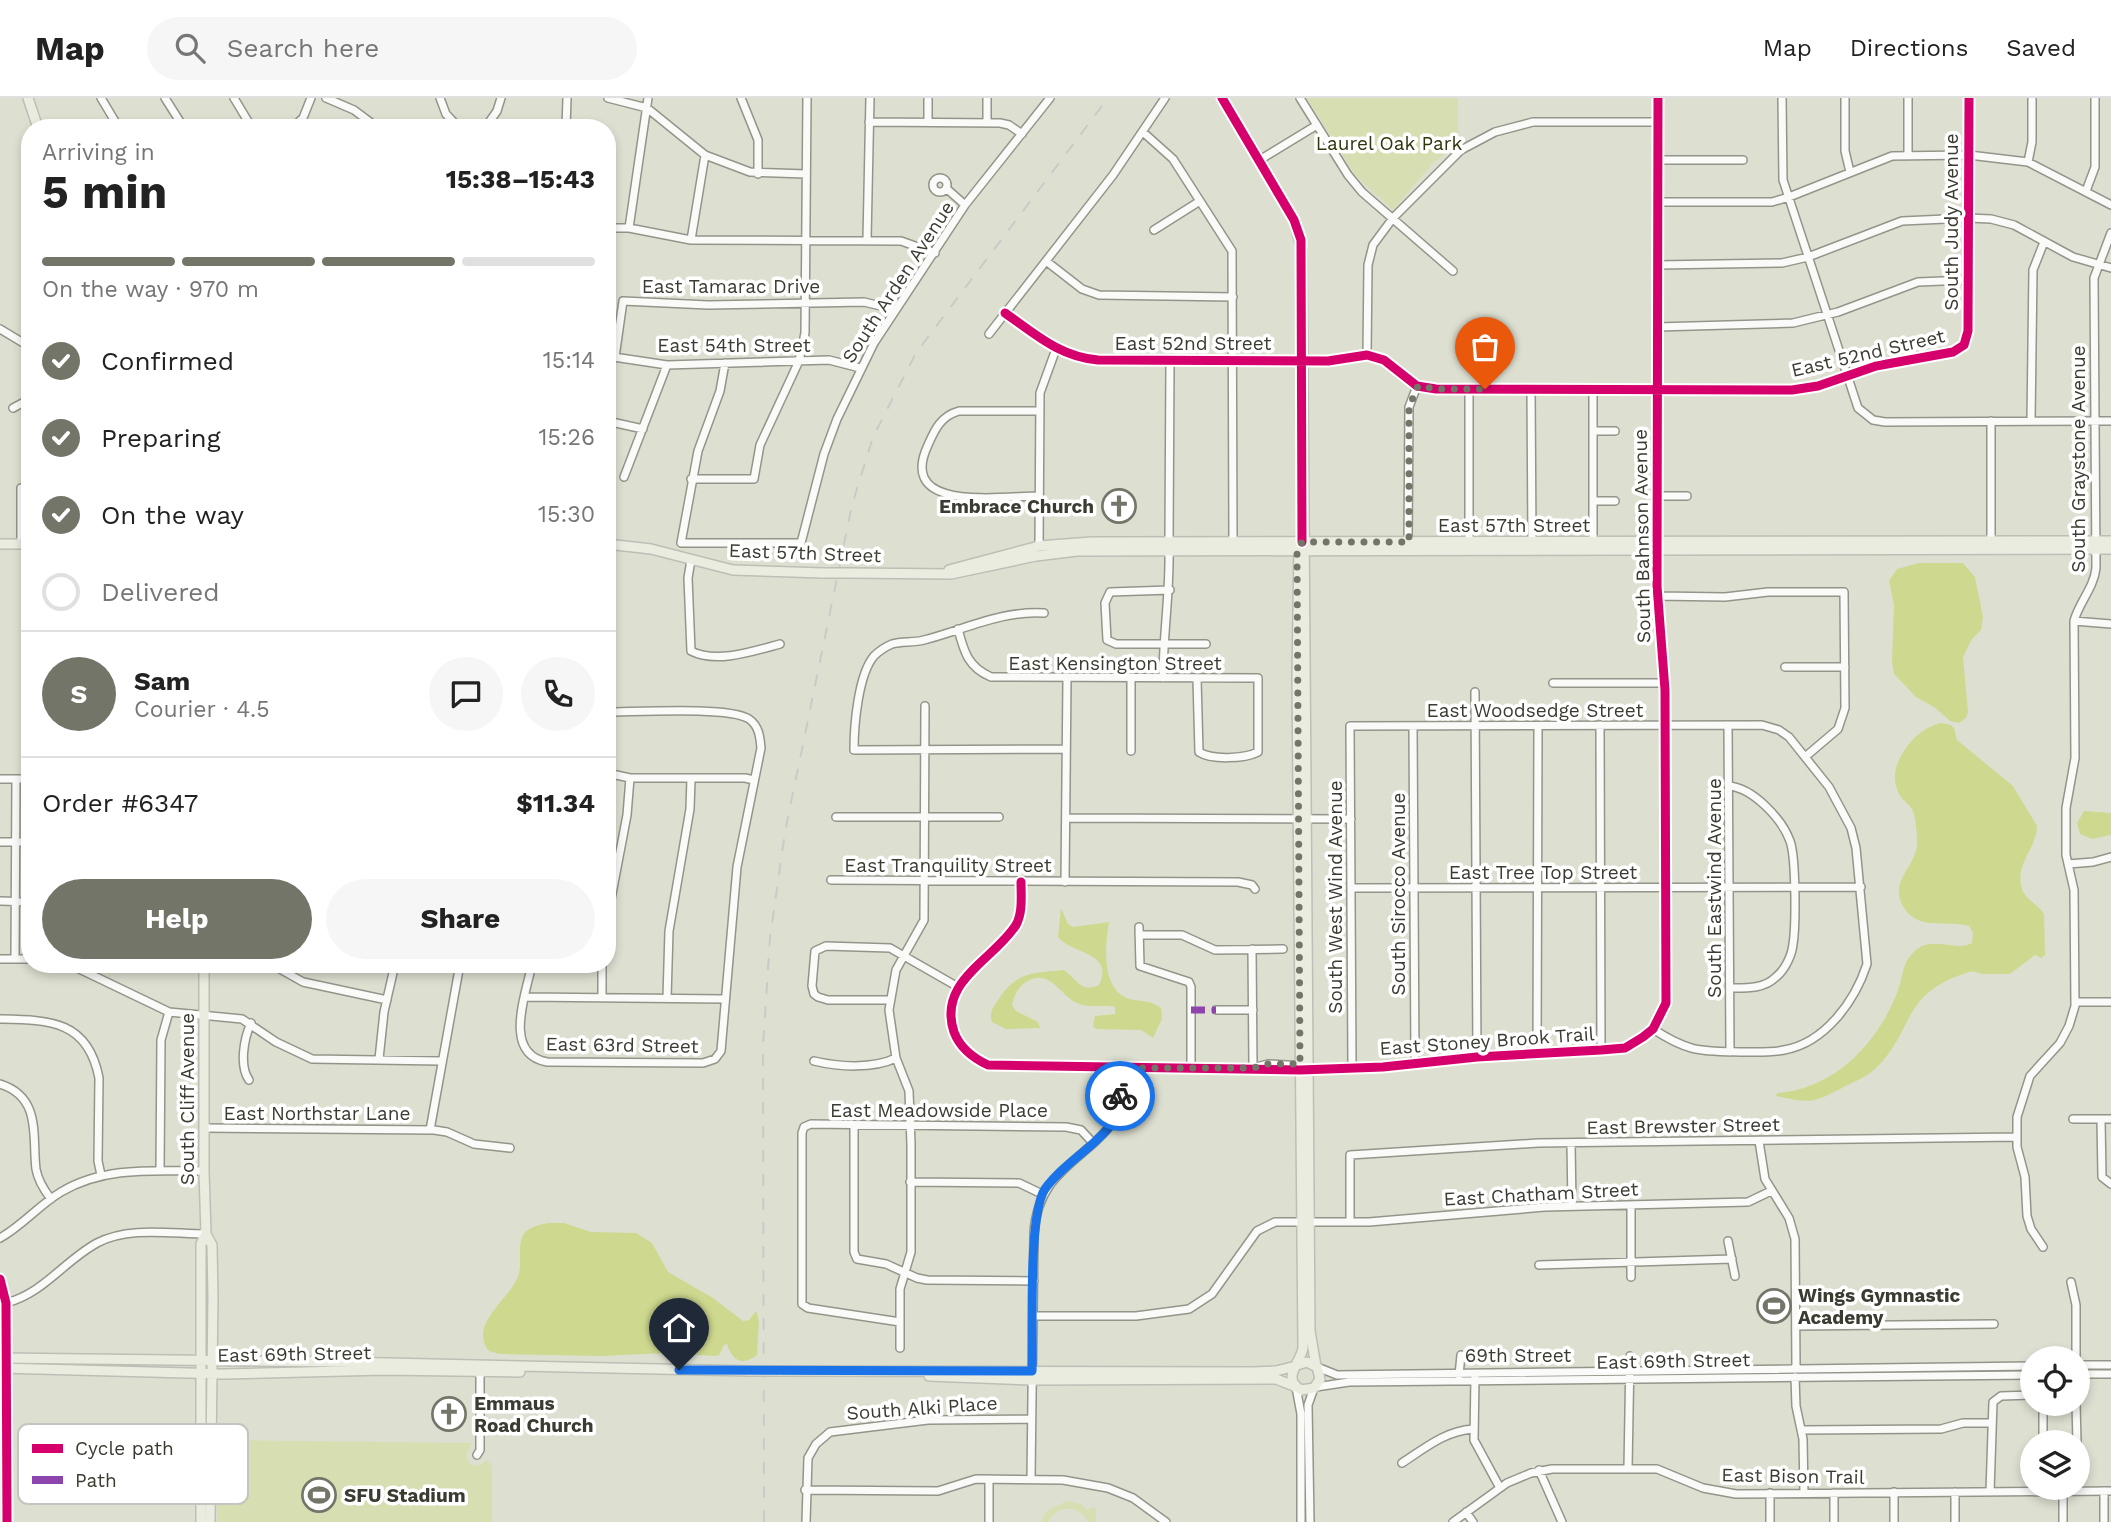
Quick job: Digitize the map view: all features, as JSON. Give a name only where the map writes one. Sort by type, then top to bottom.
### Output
[{"type":"main road","points":[[28,98],[35,119]]},
{"type":"main road","points":[[1222,98],[1294,220],[1301,240],[1303,1068],[1310,1331],[1321,1376],[1315,1388],[1304,1391],[1295,1387],[1291,1377],[1303,1348],[1306,1222]]},
{"type":"main road","name":"East 57th Street","points":[[616,545],[651,549],[747,572],[823,573],[961,573],[1050,553],[1233,542],[1302,548],[1409,542],[1594,542],[1657,547],[1991,541],[2095,545],[2111,550]]},
{"type":"main road","name":"East 57th Street","points":[[920,573],[954,569],[1039,546],[1091,542],[1302,548],[2095,545],[2111,541]]},
{"type":"main road","points":[[0,544],[21,544]]},
{"type":"main road","name":"South Cliff Avenue","points":[[204,973],[206,1234],[201,1244],[208,1424]]},
{"type":"main road","name":"East 69th Street","points":[[3,1363],[207,1361],[558,1372],[588,1369],[1276,1379],[1295,1387]]},
{"type":"main road","points":[[1296,1365],[1307,1362],[1317,1367]]},
{"type":"main road","name":"East 69th Street","points":[[3,1363],[207,1373],[480,1368]]},
{"type":"main road","name":"East 69th Street","points":[[1032,1376],[1253,1372],[1276,1371],[1296,1365]]},
{"type":"main road","name":"South Cliff Avenue","points":[[204,1424],[207,1373]]},
{"type":"main road","name":"South Cliff Avenue","points":[[201,1504],[201,1522]]},
{"type":"main road","name":"South Cliff Avenue","points":[[210,1504],[210,1522]]},
{"type":"street","points":[[101,98],[113,119]]},
{"type":"street","points":[[165,98],[178,119]]},
{"type":"street","points":[[234,98],[247,119]]},
{"type":"street","points":[[302,119],[311,98]]},
{"type":"street","points":[[326,98],[366,119]]},
{"type":"street","points":[[440,98],[451,119]]},
{"type":"street","points":[[492,119],[501,98]]},
{"type":"street","points":[[566,119],[567,98]]},
{"type":"street","points":[[608,98],[647,108],[705,155],[758,173],[806,174]]},
{"type":"street","points":[[629,228],[648,98]]},
{"type":"street","points":[[741,98],[758,140],[758,173]]},
{"type":"street","points":[[725,363],[720,391],[703,431],[691,479],[754,479],[765,431],[799,361],[805,341],[807,98]]},
{"type":"street","points":[[867,240],[870,98]]},
{"type":"street","points":[[928,98],[928,122]]},
{"type":"street","points":[[986,122],[987,98]]},
{"type":"street","name":"South Arden Avenue","points":[[801,543],[824,454],[860,368],[893,312],[965,205],[1049,98]]},
{"type":"street","points":[[989,334],[1144,132],[1165,98]]},
{"type":"street","points":[[1300,98],[1348,175],[1453,271]]},
{"type":"street","name":"South Bahnson Avenue","points":[[1658,98],[1657,596],[1664,683],[1666,887],[1666,1003],[1661,1014]]},
{"type":"street","points":[[1782,98],[1782,173],[1858,408],[1873,420],[1885,422],[2111,421]]},
{"type":"street","points":[[1846,98],[1845,151],[1850,172]]},
{"type":"street","points":[[1908,98],[1908,155]]},
{"type":"street","name":"South Judy Avenue","points":[[1964,345],[1968,331],[1969,98]]},
{"type":"street","points":[[2028,162],[2032,142],[2032,98]]},
{"type":"street","points":[[2086,191],[2095,167],[2095,98]]},
{"type":"street","points":[[869,122],[986,122],[1009,125],[1021,134]]},
{"type":"street","points":[[1409,542],[1409,407],[1418,386],[1384,360],[1367,355],[1369,259],[1374,241],[1450,159],[1474,141],[1495,132],[1533,122],[1658,122]]},
{"type":"street","points":[[1258,161],[1317,125]]},
{"type":"street","points":[[1144,132],[1173,159],[1232,251],[1233,542]]},
{"type":"street","points":[[691,240],[705,155]]},
{"type":"street","points":[[1657,202],[1762,202],[1789,197],[1892,156],[1969,155],[2028,162],[2111,205]]},
{"type":"street","points":[[1658,160],[1743,160]]},
{"type":"street","points":[[946,188],[965,205]]},
{"type":"street","points":[[1154,230],[1200,201]]},
{"type":"street","points":[[1657,265],[1773,264],[1808,257],[1902,221],[1968,218],[2003,222],[2073,257],[2111,268]]},
{"type":"street","points":[[616,228],[691,240],[909,242],[935,253]]},
{"type":"street","name":"South Graystone Avenue","points":[[2043,1247],[2031,1229],[2027,1216],[2025,1177],[2017,1137],[2018,1110],[2030,1076],[2060,1043],[2073,1016],[2075,1002],[2074,890],[2068,864],[2066,799],[2075,758],[2074,621],[2077,608],[2095,576],[2094,287],[2097,264],[2111,233]]},
{"type":"street","points":[[2031,421],[2033,270],[2044,242]]},
{"type":"street","points":[[1046,261],[1082,289],[1099,295],[1233,297]]},
{"type":"street","points":[[1657,327],[1771,325],[1827,316],[1918,282],[1968,280]]},
{"type":"street","name":"East Tamarac Drive","points":[[616,333],[623,301],[668,305],[874,303],[893,312]]},
{"type":"street","name":"East 52nd Street","points":[[1005,313],[1056,349],[1085,359],[1302,361],[1340,360],[1367,355]]},
{"type":"street","points":[[0,328],[21,341]]},
{"type":"street","name":"East 52nd Street","points":[[1418,386],[1469,389],[1792,390],[1818,386],[1876,366],[1953,352],[1964,345]]},
{"type":"street","points":[[1039,546],[1039,411],[1042,384],[1056,349]]},
{"type":"street","name":"East 54th Street","points":[[616,357],[667,365],[829,360],[860,368]]},
{"type":"street","points":[[1164,678],[1163,644],[1170,590],[1170,360]]},
{"type":"street","points":[[624,477],[667,365]]},
{"type":"street","points":[[1469,389],[1469,542]]},
{"type":"street","points":[[1531,389],[1532,543]]},
{"type":"street","points":[[1593,390],[1594,542]]},
{"type":"street","points":[[12,408],[21,404]]},
{"type":"street","points":[[1039,411],[960,411],[950,414],[936,428],[923,455],[922,464],[926,481],[942,494],[1039,496]]},
{"type":"street","points":[[1991,421],[1991,541]]},
{"type":"street","points":[[616,423],[643,429]]},
{"type":"street","points":[[1594,431],[1615,431]]},
{"type":"street","name":"East 57th Street","points":[[691,479],[681,543],[801,543]]},
{"type":"street","points":[[1657,496],[1687,496]]},
{"type":"street","points":[[1593,501],[1615,501]]},
{"type":"street","points":[[691,560],[688,578],[691,651],[700,655],[739,654],[780,644]]},
{"type":"street","points":[[1170,590],[1112,591],[1105,599],[1105,634],[1108,642],[1116,645],[1206,644]]},
{"type":"street","points":[[1653,1029],[1676,1044],[1697,1051],[1784,1051],[1820,1034],[1834,1021],[1863,976],[1867,964],[1856,848],[1848,820],[1829,787],[1805,757],[1838,729],[1845,708],[1844,592],[1768,592],[1724,597],[1657,596]]},
{"type":"street","points":[[1044,613],[1020,613],[922,641],[894,643],[877,654],[866,671],[855,724],[854,750],[1066,749]]},
{"type":"street","points":[[2074,621],[2111,624]]},
{"type":"street","name":"East Kensington Street","points":[[958,629],[965,655],[980,672],[1003,679],[1131,679],[1164,678],[1197,678],[1258,678],[1258,752],[1250,755],[1206,756],[1198,749],[1197,678]]},
{"type":"street","points":[[1784,667],[1845,667]]},
{"type":"street","points":[[1065,882],[1067,679]]},
{"type":"street","points":[[1131,679],[1131,751]]},
{"type":"street","points":[[1553,683],[1664,683]]},
{"type":"street","points":[[1475,692],[1476,1057]]},
{"type":"street","points":[[900,1348],[900,1289],[911,1252],[909,1091],[896,1058],[890,1027],[889,1000],[893,978],[924,920],[925,706]]},
{"type":"street","points":[[530,973],[525,998],[724,999],[737,867],[761,740],[758,730],[748,718],[727,713],[616,712]]},
{"type":"street","points":[[1600,725],[1601,1050]]},
{"type":"street","name":"South Eastwind Avenue","points":[[1728,725],[1730,1052]]},
{"type":"street","name":"East Woodsedge Street","points":[[1350,726],[1762,725],[1785,733],[1805,757]]},
{"type":"street","name":"South West Wind Avenue","points":[[1350,726],[1352,1068]]},
{"type":"street","name":"South Sirocco Avenue","points":[[1413,726],[1415,1063]]},
{"type":"street","points":[[1537,1054],[1538,726]]},
{"type":"street","points":[[616,775],[630,778],[754,780]]},
{"type":"street","points":[[616,872],[627,814],[630,778]]},
{"type":"street","points":[[0,779],[21,779]]},
{"type":"street","points":[[15,959],[16,779]]},
{"type":"street","points":[[667,998],[669,931],[690,809],[691,779]]},
{"type":"street","points":[[1729,786],[1740,787],[1758,797],[1786,833],[1793,850],[1793,944],[1787,963],[1776,978],[1757,987],[1730,988]]},
{"type":"street","points":[[836,817],[999,817]]},
{"type":"street","points":[[1066,818],[1351,819]]},
{"type":"street","points":[[0,842],[21,842]]},
{"type":"street","points":[[2068,864],[2093,863],[2111,856]]},
{"type":"street","name":"East Tranquility Street","points":[[831,880],[1238,882],[1252,885],[1255,889]]},
{"type":"street","points":[[889,1000],[828,1000],[818,997],[813,990],[813,955],[818,948],[826,946],[883,947],[905,954],[958,987],[1016,925],[1021,912],[1021,882]]},
{"type":"street","name":"East Tree Top Street","points":[[1351,888],[1861,887]]},
{"type":"street","points":[[0,901],[21,902]]},
{"type":"street","points":[[1139,927],[1140,966],[1188,982],[1191,987],[1191,1069]]},
{"type":"street","points":[[1139,936],[1182,935],[1214,950],[1283,949]]},
{"type":"street","points":[[1252,950],[1253,1068]]},
{"type":"street","points":[[0,959],[21,959]]},
{"type":"street","points":[[88,973],[169,1012],[230,1016],[251,1023],[276,1042],[312,1059],[441,1061]]},
{"type":"street","points":[[287,973],[303,982],[387,1000]]},
{"type":"street","points":[[379,1059],[393,973]]},
{"type":"street","points":[[430,1130],[458,973]]},
{"type":"street","points":[[601,998],[602,973]]},
{"type":"street","name":"East Stoney Brook Trail","points":[[958,987],[952,1004],[953,1027],[963,1048],[977,1060],[998,1067],[1191,1069],[1253,1068],[1268,1064],[1303,1068],[1352,1068],[1601,1050],[1625,1048],[1653,1029],[1661,1014]]},
{"type":"street","name":"East 63rd Street","points":[[525,998],[520,1031],[525,1049],[535,1059],[547,1062],[703,1063],[718,1055],[723,1041],[724,999]]},
{"type":"street","points":[[2075,1002],[2111,1002]]},
{"type":"street","points":[[1216,1010],[1253,1010]]},
{"type":"street","points":[[160,1171],[161,1040],[169,1012]]},
{"type":"street","points":[[0,1019],[46,1020],[59,1023],[84,1041],[96,1064],[99,1078],[98,1160],[101,1175]]},
{"type":"street","points":[[249,1080],[245,1070],[245,1045],[251,1023]]},
{"type":"street","points":[[814,1061],[828,1064],[884,1064],[896,1058]]},
{"type":"street","points":[[1031,1479],[1035,1222],[1042,1194],[1051,1182],[1105,1132],[1117,1114],[1120,1068]]},
{"type":"street","points":[[0,1084],[22,1099],[33,1117],[36,1126],[36,1170],[51,1199]]},
{"type":"street","points":[[2073,1119],[2111,1119]]},
{"type":"street","points":[[2101,1119],[2102,1177],[2111,1184]]},
{"type":"street","name":"East Meadowside Place","points":[[900,1322],[808,1308],[802,1304],[802,1130],[811,1125],[1072,1127],[1081,1130],[1093,1143]]},
{"type":"street","points":[[854,1126],[855,1256],[862,1261],[886,1264],[927,1280],[1034,1281]]},
{"type":"street","name":"East Northstar Lane","points":[[204,1128],[430,1130],[447,1132],[474,1144],[510,1148]]},
{"type":"street","name":"East Brewster Street","points":[[1350,1222],[1350,1155],[1572,1143],[2017,1137]]},
{"type":"street","points":[[1748,1377],[1787,1372],[1796,1367],[1795,1239],[1789,1217],[1771,1191],[1762,1171],[1759,1141]]},
{"type":"street","points":[[1572,1143],[1572,1206]]},
{"type":"street","points":[[0,1238],[51,1199],[76,1184],[101,1175],[204,1171]]},
{"type":"street","points":[[910,1182],[1019,1183],[1042,1194]]},
{"type":"street","name":"East Chatham Street","points":[[1034,1316],[1136,1316],[1189,1309],[1212,1294],[1263,1226],[1275,1222],[1350,1222],[1572,1206],[1748,1202],[1771,1191]]},
{"type":"street","points":[[1631,1205],[1631,1277]]},
{"type":"street","points":[[6,1303],[33,1293],[90,1247],[109,1238],[131,1234],[206,1234]]},
{"type":"street","points":[[1728,1241],[1735,1276]]},
{"type":"street","points":[[1539,1265],[1732,1259]]},
{"type":"street","points":[[0,1279],[6,1303],[3,1363],[8,1522]]},
{"type":"street","points":[[2071,1282],[2076,1305],[2076,1346]]},
{"type":"street","points":[[1796,1326],[1994,1324]]},
{"type":"street","points":[[1392,1381],[1412,1377],[1456,1376],[1461,1371],[1461,1355]]},
{"type":"street","points":[[1628,1468],[1630,1356]]},
{"type":"street","points":[[2090,1365],[2111,1365]]},
{"type":"street","name":"East 69th Street","points":[[1763,1368],[2020,1366]]},
{"type":"street","name":"69th Street","points":[[1317,1367],[1337,1374],[1461,1371],[1629,1374],[1763,1368]]},
{"type":"street","points":[[477,1455],[480,1450],[480,1368]]},
{"type":"street","points":[[1500,1488],[1477,1449],[1473,1429],[1473,1381],[1479,1376],[1518,1375],[1534,1371]]},
{"type":"street","name":"East 69th Street","points":[[1315,1388],[1340,1382],[1473,1381],[1629,1374],[1748,1377],[2020,1375]]},
{"type":"street","points":[[2090,1374],[2111,1374]]},
{"type":"street","points":[[1795,1377],[1804,1493]]},
{"type":"street","points":[[1295,1387],[1301,1414],[1301,1522]]},
{"type":"street","points":[[1310,1522],[1308,1405],[1315,1388]]},
{"type":"street","points":[[1990,1492],[1991,1408],[1996,1398],[2020,1396]]},
{"type":"street","name":"South Alki Place","points":[[806,1522],[806,1465],[810,1452],[819,1440],[830,1432],[928,1420],[1031,1419]]},
{"type":"street","points":[[1801,1430],[1941,1429],[1963,1423],[1991,1423]]},
{"type":"street","points":[[1402,1463],[1440,1437],[1473,1429]]},
{"type":"street","name":"East Bison Trail","points":[[1453,1522],[1500,1488],[1539,1470],[1628,1468],[1664,1471],[1715,1492],[2020,1491]]},
{"type":"street","points":[[1539,1470],[1562,1522]]},
{"type":"street","points":[[989,1479],[989,1522]]},
{"type":"street","points":[[805,1490],[938,1491],[969,1480],[1058,1479],[1097,1484],[1133,1498],[1166,1522]]},
{"type":"street","points":[[2104,1522],[2107,1491]]},
{"type":"street","points":[[1894,1492],[1894,1522]]},
{"type":"street","points":[[1955,1492],[1955,1522]]},
{"type":"street","points":[[1770,1493],[1770,1522]]},
{"type":"street","points":[[1834,1493],[1834,1522]]},
{"type":"street","points":[[2063,1500],[2063,1522]]},
{"type":"street","points":[[1466,1512],[1473,1522]]},
{"type":"green space","name":"Laurel Oak Park","points":[[1307,98],[1458,98],[1458,144],[1433,163],[1393,210],[1355,175]]},
{"type":"green space","points":[[248,1440],[472,1443],[466,1455],[470,1464],[478,1466],[487,1460],[492,1466],[492,1522],[217,1522],[217,1504],[248,1504]]},
{"type":"green space","points":[[1067,1501],[1081,1504],[1089,1511],[1090,1508],[1096,1508],[1096,1522],[1088,1522],[1079,1512],[1068,1508],[1057,1512],[1048,1522],[1041,1522],[1047,1511]]},
{"type":"shaded area","points":[[1919,563],[1963,563],[1975,577],[1983,617],[1981,630],[1972,639],[1963,657],[1968,712],[1966,718],[1959,723],[1950,721],[1934,707],[1916,697],[1894,674],[1894,605],[1889,581],[1897,569]]},
{"type":"shaded area","points":[[1940,723],[1951,725],[1957,740],[2013,786],[2037,826],[2020,880],[2024,893],[2044,914],[2045,955],[2041,958],[2035,955],[2010,974],[1984,974],[1973,971],[1947,981],[1931,991],[1919,1002],[1888,1055],[1875,1069],[1859,1080],[1810,1101],[1776,1096],[1777,1093],[1818,1083],[1852,1060],[1867,1044],[1890,1009],[1906,963],[1918,948],[1933,944],[1957,946],[1972,943],[1973,933],[1969,926],[1917,920],[1904,908],[1900,898],[1901,882],[1916,852],[1917,839],[1913,811],[1896,787],[1896,768],[1912,740]]},
{"type":"shaded area","points":[[2084,811],[2111,813],[2111,835],[2092,839],[2080,834],[2077,823]]},
{"type":"shaded area","points":[[1061,908],[1068,924],[1073,927],[1109,922],[1106,955],[1110,977],[1121,994],[1161,1008],[1162,1019],[1153,1038],[1141,1030],[1096,1029],[1093,1026],[1095,1016],[1115,1014],[1115,1007],[1081,1005],[1054,984],[1041,978],[1034,978],[1023,984],[1012,1005],[1016,1011],[1038,1022],[1040,1028],[1006,1029],[992,1022],[992,1011],[1004,992],[1026,975],[1064,970],[1083,987],[1099,985],[1102,974],[1101,966],[1096,960],[1058,937]]},
{"type":"shaded area","points":[[548,1223],[564,1223],[591,1232],[636,1233],[652,1243],[668,1272],[713,1298],[743,1321],[749,1320],[756,1311],[759,1321],[757,1355],[746,1361],[738,1360],[734,1358],[727,1344],[719,1355],[715,1356],[666,1353],[602,1356],[500,1354],[489,1351],[483,1331],[493,1311],[519,1274],[523,1235],[531,1228]]},
{"type":"railway","points":[[764,1522],[763,1047],[770,938],[785,832],[852,505],[873,437],[916,353],[1108,98]]},
{"type":"marked path","points":[[1191,1010],[1216,1010]]},
{"type":"cycle path","points":[[1222,98],[1294,220],[1301,240],[1302,542]]},
{"type":"cycle path","points":[[1021,882],[1021,909],[1016,925],[970,972],[953,999],[951,1014],[957,1038],[968,1052],[988,1065],[1300,1070],[1383,1067],[1477,1057],[1625,1048],[1653,1029],[1666,1003],[1665,690],[1657,586],[1658,98]]},
{"type":"cycle path","points":[[1005,313],[1060,349],[1098,360],[1328,361],[1367,355],[1384,360],[1417,386],[1436,389],[1792,390],[1818,386],[1876,366],[1953,352],[1964,345],[1968,331],[1969,98]]},
{"type":"cycle path","points":[[0,1279],[6,1303],[7,1522]]},
{"type":"way so far","points":[[1120,1096],[1120,1068],[1253,1068],[1268,1064],[1300,1064],[1297,551],[1302,542],[1409,542],[1409,407],[1418,386],[1436,389],[1485,389]]},
{"type":"place","name":"Embrace Church","points":[[1119,506]]},
{"type":"place","name":"Wings Gymnastic Academy","points":[[1774,1306]]},
{"type":"place","name":"Emmaus Road Church","points":[[449,1414]]},
{"type":"place","name":"SFU Stadium","points":[[319,1495]]},
{"type":"route","points":[[679,1370],[1032,1371],[1035,1215],[1051,1182],[1111,1125],[1117,1114],[1120,1096]]}]
